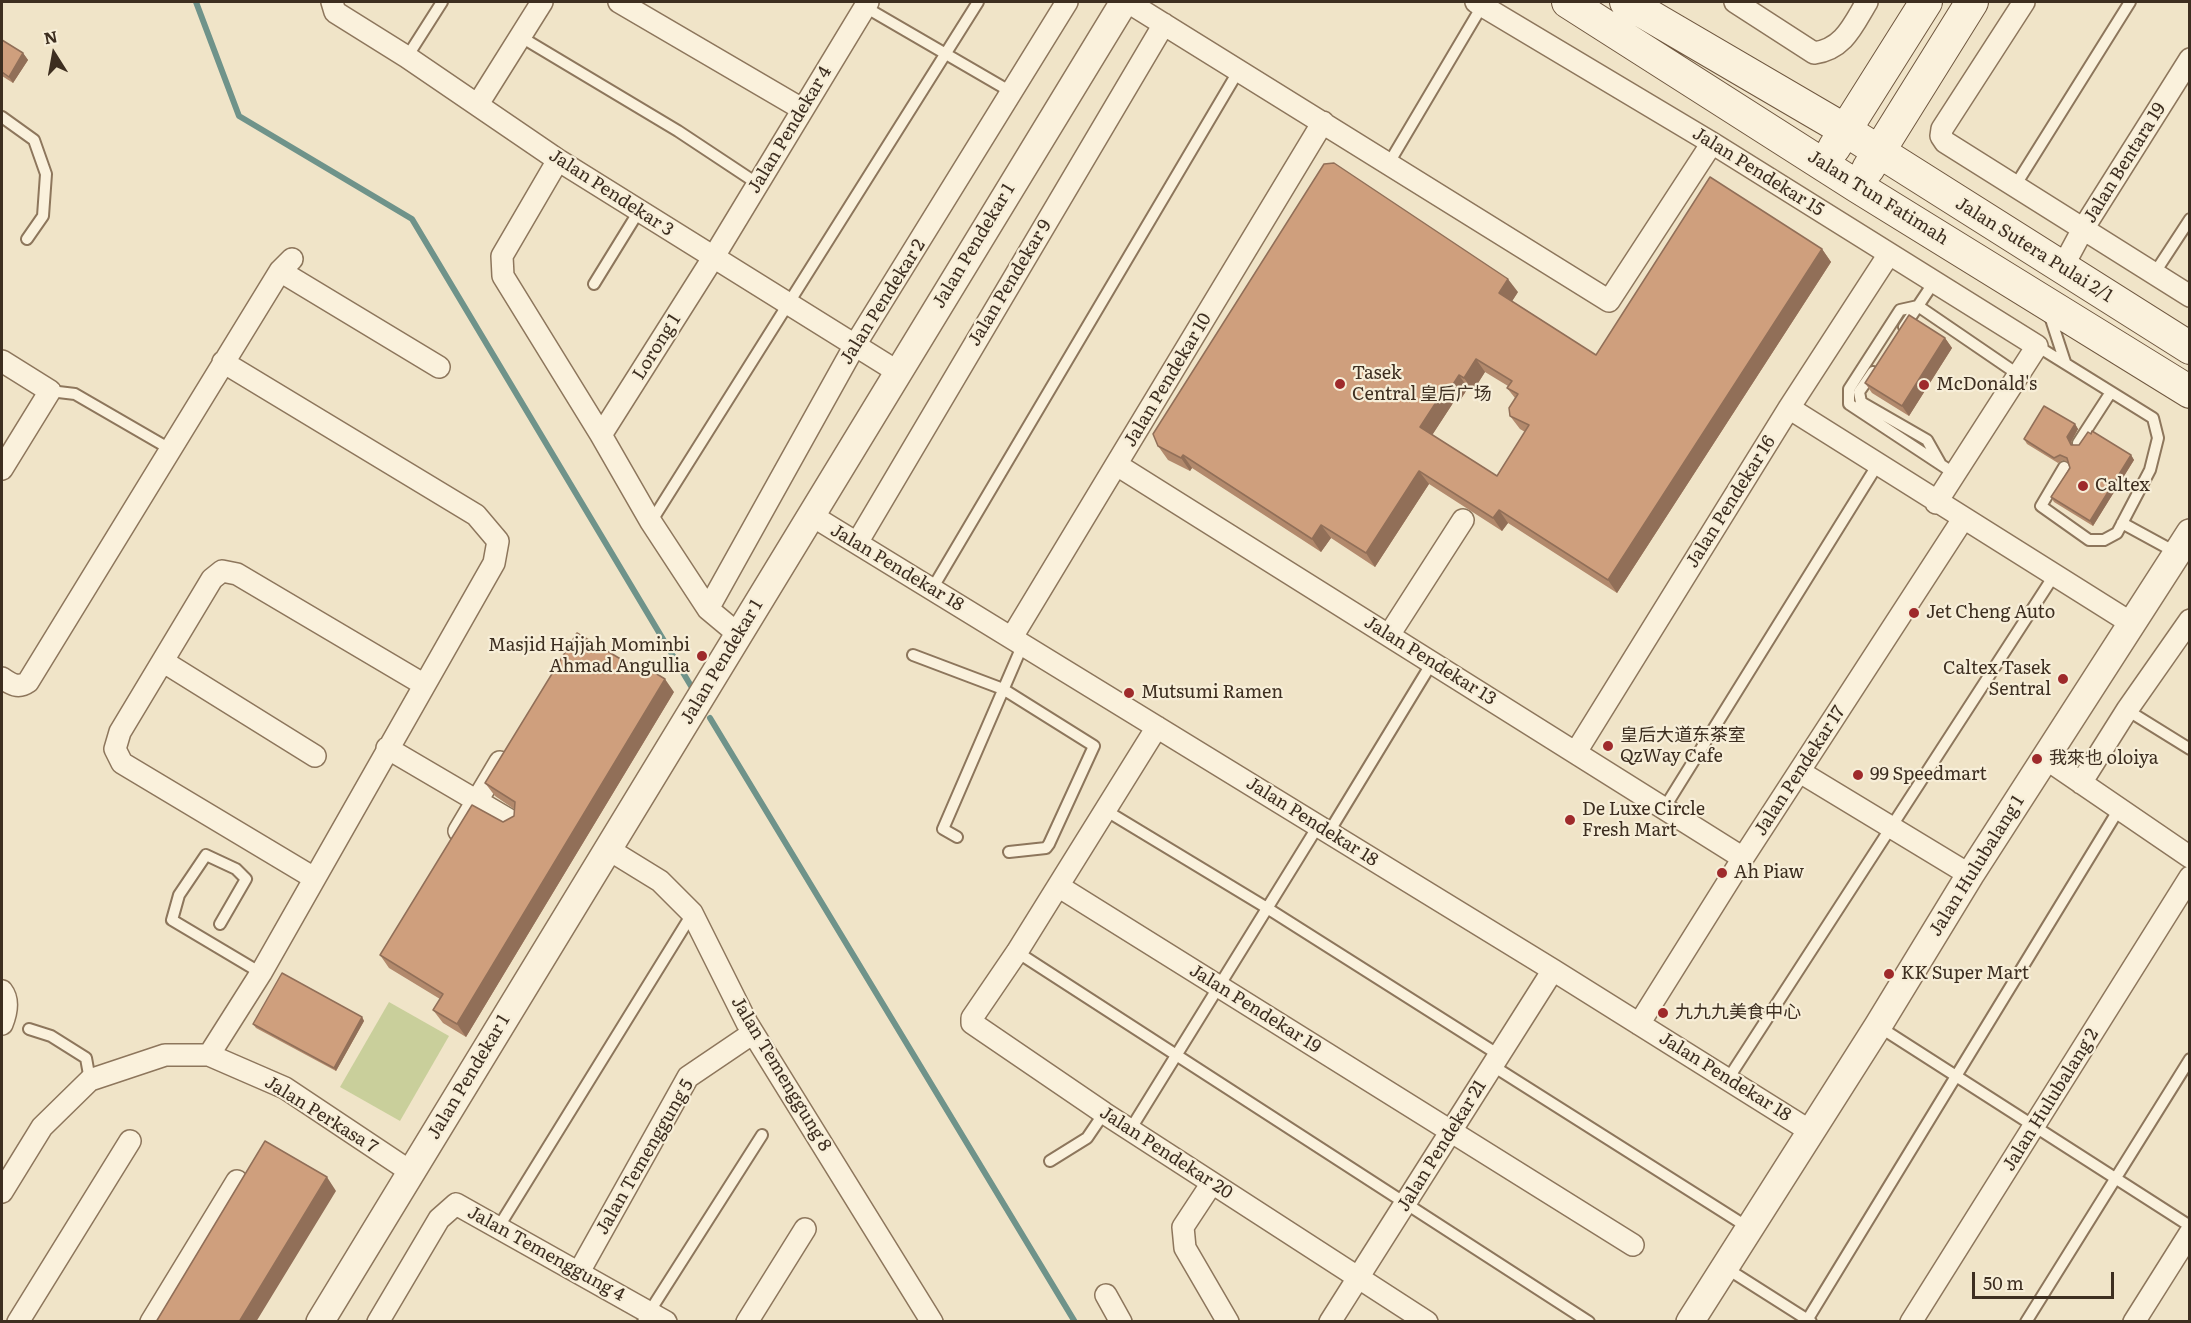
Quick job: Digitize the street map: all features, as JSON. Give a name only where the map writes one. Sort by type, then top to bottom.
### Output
[{"type":"main road","name":"Jalan Tun Fatimah","points":[[1568,2],[1858,187],[2190,392]]},
{"type":"main road","points":[[1824,164],[1926,2]]},
{"type":"main road","points":[[1858,187],[1972,2]]},
{"type":"main road","points":[[1645,6],[1879,152]]},
{"type":"main road","name":"Jalan Sutera Pulai 2/1","points":[[1879,152],[2190,348]]},
{"type":"street","points":[[478,104],[542,2]]},
{"type":"street","points":[[619,2],[802,109]]},
{"type":"street","name":"Jalan Pendekar 2","points":[[708,609],[855,345],[1013,93],[1067,2]]},
{"type":"street","name":"Jalan Pendekar 1","points":[[320,1322],[1124,2]]},
{"type":"street","points":[[1128,2],[1609,301],[1712,143]]},
{"type":"street","points":[[1748,5],[1814,53],[1829,51],[1845,37],[1867,2]]},
{"type":"street","points":[[2024,2],[1942,129],[1941,136],[1945,142],[2190,296]]},
{"type":"street","name":"Jalan Pendekar 3","points":[[331,3],[335,12],[478,104],[558,160],[898,372]]},
{"type":"street","name":"Jalan Pendekar 4","points":[[713,258],[863,3]]},
{"type":"street","name":"Jalan Pendekar 15","points":[[1479,4],[1712,143],[2037,346]]},
{"type":"street","name":"Jalan Pendekar 9","points":[[857,543],[1164,24]]},
{"type":"street","name":"Jalan Bentara 19","points":[[2062,268],[2083,229],[2190,59]]},
{"type":"street","name":"Jalan Pendekar 10","points":[[1018,641],[1117,465],[1323,123]]},
{"type":"street","points":[[558,160],[502,256],[503,276],[601,435],[651,522],[708,609],[738,634]]},
{"type":"street","name":"Jalan Pendekar 16","points":[[1576,752],[1789,408],[1889,254]]},
{"type":"street","name":"Lorong 1","points":[[601,435],[713,258]]},
{"type":"street","points":[[2,678],[14,686],[22,686],[28,681],[223,362],[286,265],[439,367]]},
{"type":"street","points":[[1936,503],[1948,470],[2019,375],[2037,346]]},
{"type":"street","points":[[2,361],[50,391],[2,469]]},
{"type":"street","points":[[209,1055],[261,973],[423,684],[494,563],[498,542],[476,515],[223,362]]},
{"type":"street","points":[[1789,408],[1936,503],[2055,574],[2131,623]]},
{"type":"street","name":"Jalan Pendekar 13","points":[[1117,465],[1743,858]]},
{"type":"street","name":"Jalan Pendekar 18","points":[[811,515],[1554,970],[1810,1131]]},
{"type":"street","name":"Jalan Pendekar 17","points":[[1639,1024],[1743,858],[1963,519]]},
{"type":"street","points":[[1389,635],[1463,520]]},
{"type":"street","name":"Jalan Hulubalang 1","points":[[1690,1322],[1878,1026],[1970,874],[2183,543]]},
{"type":"street","points":[[314,878],[122,763],[115,750],[120,732],[212,579],[222,571],[237,574],[423,684]]},
{"type":"street","points":[[2081,783],[2127,710],[2186,633]]},
{"type":"street","points":[[164,662],[315,756]]},
{"type":"street","points":[[1017,952],[1157,727]]},
{"type":"street","points":[[447,850],[513,742]]},
{"type":"street","points":[[387,748],[513,822]]},
{"type":"street","points":[[2045,758],[2190,857]]},
{"type":"street","points":[[1800,772],[1970,874]]},
{"type":"street","name":"Jalan Temenggung 8","points":[[608,849],[660,881],[692,913],[753,1033],[932,1321]]},
{"type":"street","name":"Jalan Hulubalang 2","points":[[1911,1322],[2190,877]]},
{"type":"street","name":"Jalan Pendekar 19","points":[[1058,886],[1633,1245]]},
{"type":"street","name":"Jalan Pendekar 20","points":[[1017,952],[972,1018],[974,1027],[1427,1322]]},
{"type":"street","name":"Jalan Pendekar 21","points":[[1330,1322],[1554,970]]},
{"type":"street","points":[[2,991],[5,994],[6,1012],[2,1024]]},
{"type":"street","name":"Jalan Temenggung 5","points":[[579,1272],[688,1077],[753,1033]]},
{"type":"street","name":"Jalan Perkasa 7","points":[[2,1192],[42,1127],[90,1080],[165,1054],[209,1055],[285,1088],[411,1172]]},
{"type":"street","points":[[18,1322],[130,1141]]},
{"type":"street","points":[[151,1322],[237,1181]]},
{"type":"street","points":[[1212,1183],[1183,1227],[1185,1248],[1228,1322]]},
{"type":"street","name":"Jalan Temenggung 4","points":[[378,1322],[439,1219],[456,1204],[579,1272],[652,1318]]},
{"type":"street","points":[[747,1322],[806,1229]]},
{"type":"street","points":[[2134,1322],[2190,1233]]},
{"type":"street","points":[[1106,1296],[1121,1322]]},
{"type":"lane","points":[[407,57],[442,2]]},
{"type":"lane","points":[[651,522],[978,2]]},
{"type":"lane","points":[[2015,186],[2130,2]]},
{"type":"lane","points":[[863,3],[1013,93]]},
{"type":"lane","points":[[1389,163],[1479,4]]},
{"type":"lane","points":[[521,37],[678,131],[758,184]]},
{"type":"lane","points":[[932,588],[1239,70]]},
{"type":"lane","points":[[2,117],[34,140],[46,174],[43,216],[27,238]]},
{"type":"lane","points":[[594,284],[639,211]]},
{"type":"lane","points":[[2154,274],[2190,219]]},
{"type":"lane","points":[[1934,282],[1918,306],[1900,310],[1848,389],[1849,404],[1948,470]]},
{"type":"lane","points":[[2045,303],[2065,362]]},
{"type":"lane","points":[[1918,306],[2019,375]]},
{"type":"lane","points":[[2037,346],[2154,418],[2158,438],[2150,470],[2117,533],[2104,540],[2089,540],[2041,506],[2064,467]]},
{"type":"lane","points":[[50,391],[75,394],[170,449]]},
{"type":"lane","points":[[2078,444],[2111,392]]},
{"type":"lane","points":[[1665,807],[1878,464]]},
{"type":"lane","points":[[2122,523],[2183,543]]},
{"type":"lane","points":[[1728,1079],[2055,574]]},
{"type":"lane","points":[[957,837],[943,829],[1003,689],[1018,641]]},
{"type":"lane","points":[[912,655],[1003,689],[1094,748],[1046,848],[1009,852]]},
{"type":"lane","points":[[1130,1130],[1267,908],[1324,829],[1432,661]]},
{"type":"lane","points":[[2127,710],[2190,749]]},
{"type":"lane","points":[[1726,1268],[1808,1321],[2119,809]]},
{"type":"lane","points":[[1105,810],[1267,908],[1750,1228]]},
{"type":"lane","points":[[220,924],[246,879],[236,869],[206,855],[179,895],[172,920],[261,973]]},
{"type":"lane","points":[[498,1228],[692,913]]},
{"type":"lane","points":[[1017,952],[1589,1322]]},
{"type":"lane","points":[[1878,1026],[2190,1226]]},
{"type":"lane","points":[[29,1029],[51,1035],[86,1058],[90,1080]]},
{"type":"lane","points":[[2026,1322],[2190,1059]]},
{"type":"lane","points":[[1050,1161],[1087,1138],[1104,1113]]},
{"type":"lane","points":[[652,1318],[762,1135]]},
{"type":"green space","points":[[389,1002],[449,1036],[400,1121],[340,1087]]},
{"type":"building","points":[[2,40],[23,53],[9,77],[2,72]]},
{"type":"building","name":"Tasek Central 皇后广场","points":[[1334,163],[1508,279],[1499,293],[1596,355],[1710,177],[1822,249],[1608,580],[1499,510],[1493,518],[1419,471],[1366,553],[1321,525],[1312,539],[1183,455],[1181,458],[1158,446],[1153,434],[1324,164]],"holes":[[[1476,359],[1512,381],[1507,388],[1518,394],[1509,408],[1510,416],[1529,425],[1497,476],[1420,427],[1446,387],[1450,389],[1459,375],[1464,378]]]},
{"type":"building","points":[[1909,315],[1945,338],[1902,406],[1865,383]]},
{"type":"building","points":[[2044,406],[2075,424],[2067,437],[2071,445],[2079,445],[2088,432],[2091,434],[2092,431],[2131,455],[2090,521],[2051,497],[2070,468],[2067,458],[2060,455],[2054,458],[2024,439]]},
{"type":"building","points":[[577,633],[639,670],[642,665],[665,679],[457,1024],[433,1010],[443,994],[380,955],[472,805],[503,822],[514,816],[515,802],[485,783]]},
{"type":"building","points":[[282,973],[362,1017],[334,1068],[253,1024]]},
{"type":"building","points":[[265,1141],[327,1177],[239,1322],[156,1322]]},
{"type":"waterway","points":[[196,2],[239,116],[412,219],[691,686]]},
{"type":"waterway","points":[[710,718],[1075,1322]]},
{"type":"place","name":"Tasek Central 皇后广场","points":[[1340,384]]},
{"type":"place","name":"McDonald's","points":[[1924,385]]},
{"type":"place","name":"Caltex","points":[[2083,486]]},
{"type":"place","name":"Jet Cheng Auto","points":[[1914,613]]},
{"type":"place","name":"Masjid Hajjah Mominbi Ahmad Angullia","points":[[702,656]]},
{"type":"place","name":"Caltex Tasek Sentral","points":[[2063,679]]},
{"type":"place","name":"Mutsumi Ramen","points":[[1129,693]]},
{"type":"place","name":"皇后大道东茶室 QzWay Cafe","points":[[1608,746]]},
{"type":"place","name":"我來也 oloiya","points":[[2037,759]]},
{"type":"place","name":"99 Speedmart","points":[[1858,775]]},
{"type":"place","name":"De Luxe Circle Fresh Mart","points":[[1570,820]]},
{"type":"place","name":"Ah Piaw","points":[[1722,873]]},
{"type":"place","name":"KK Super Mart","points":[[1889,974]]},
{"type":"place","name":"九九九美食中心","points":[[1663,1013]]}]
